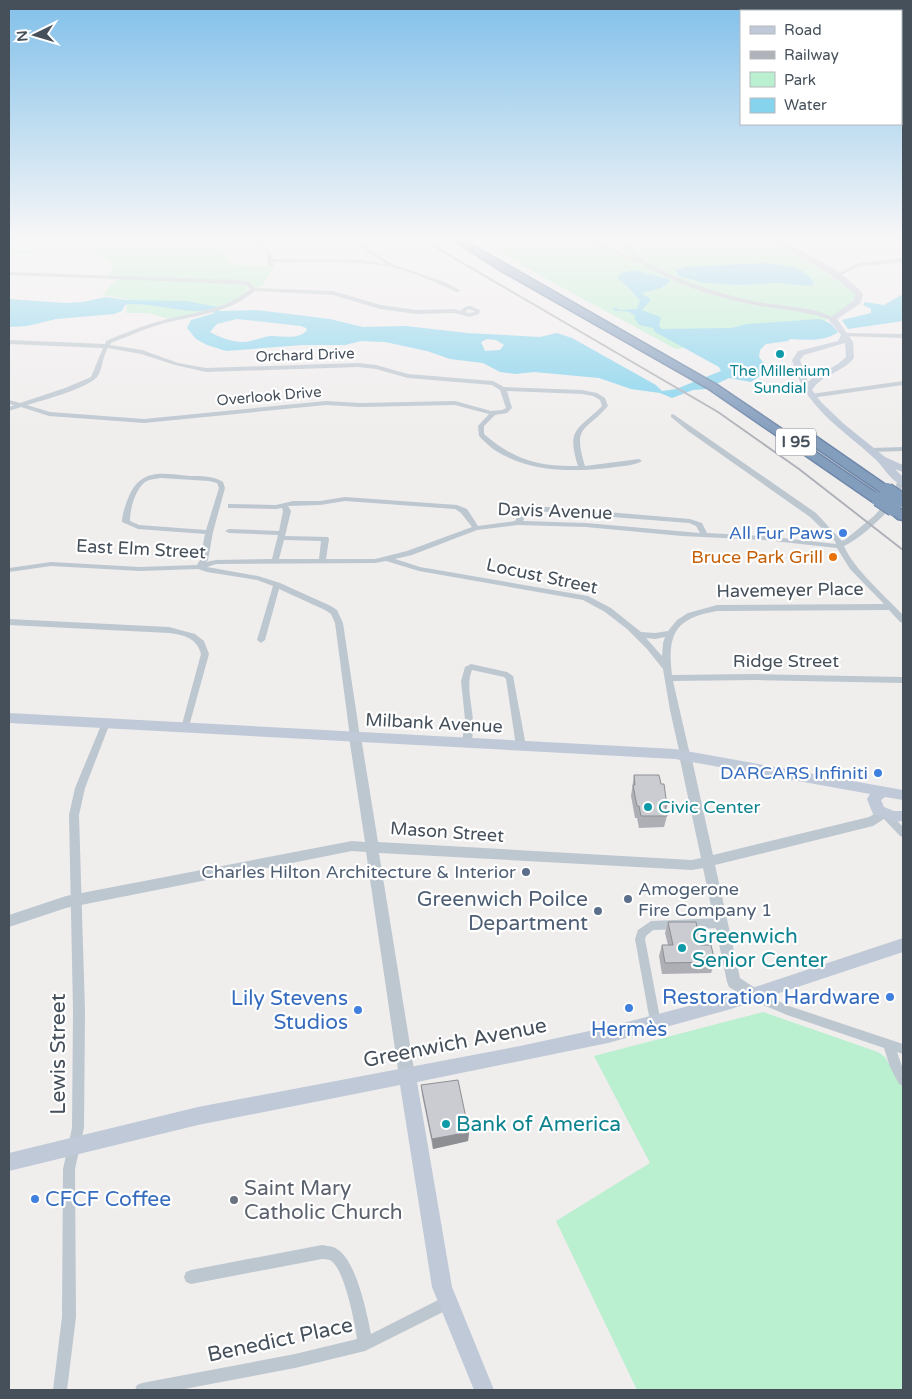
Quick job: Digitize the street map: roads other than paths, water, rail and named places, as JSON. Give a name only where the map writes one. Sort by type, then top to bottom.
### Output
[{"type":"highway","name":"I 95","points":[[571,306],[699,378],[719,384]]},
{"type":"highway","name":"I 95","points":[[588,306],[710,374],[719,384],[896,500]]},
{"type":"main road","points":[[810,393],[814,379],[848,361],[852,349],[834,320],[851,306]]},
{"type":"main road","points":[[844,334],[841,343],[806,351],[798,356],[797,364],[810,393],[821,410],[871,450],[902,480]]},
{"type":"main road","points":[[880,458],[903,469]]},
{"type":"main road","name":"Milbank Avenue","points":[[9,718],[685,755],[854,788],[882,791]]},
{"type":"main road","name":"Milbank Avenue","points":[[854,788],[882,811]]},
{"type":"main road","points":[[882,811],[874,799],[882,791],[902,796]]},
{"type":"main road","name":"Mason Street","points":[[882,811],[897,818],[903,816]]},
{"type":"main road","name":"Greenwich Avenue","points":[[9,1162],[74,1145],[216,1113],[554,1047],[655,1023],[753,995],[903,945]]},
{"type":"main road","points":[[407,1076],[442,1287],[484,1390]]},
{"type":"street","points":[[9,409],[92,380],[97,372],[101,354],[108,342],[159,323],[211,312],[224,306]]},
{"type":"street","points":[[378,306],[416,312],[462,312]]},
{"type":"street","points":[[779,306],[818,314],[834,320]]},
{"type":"street","points":[[844,334],[903,336]]},
{"type":"street","points":[[9,342],[107,346]]},
{"type":"street","name":"Orchard Drive","points":[[107,346],[142,352],[196,368],[233,370],[358,365],[414,377],[493,384],[503,390],[595,394],[603,399],[604,406],[578,432],[577,442],[582,468]]},
{"type":"street","points":[[810,393],[903,383]]},
{"type":"street","points":[[503,390],[509,408],[501,414],[493,414],[481,426],[480,431],[484,438],[502,453],[520,462],[561,468],[595,468],[639,461]]},
{"type":"street","name":"Overlook Drive","points":[[9,402],[49,414],[136,420],[164,420],[204,414],[326,403],[374,405],[455,402],[493,414]]},
{"type":"street","points":[[673,416],[690,430],[808,512],[838,540],[846,558],[889,607],[903,620]]},
{"type":"street","points":[[871,450],[903,449]]},
{"type":"street","points":[[199,567],[204,560],[209,532],[222,488],[220,482],[210,479],[164,476],[145,480],[136,489],[125,518],[126,522],[133,526],[209,532]]},
{"type":"street","points":[[841,545],[868,526],[896,500],[902,480]]},
{"type":"street","points":[[231,506],[284,506],[294,503],[320,503],[345,499],[457,506],[464,511],[476,528]]},
{"type":"street","points":[[276,562],[287,511],[284,506]]},
{"type":"street","points":[[518,524],[524,512],[535,509],[548,509],[690,522],[699,525],[705,535]]},
{"type":"street","name":"Davis Avenue","points":[[199,567],[210,563],[368,562],[388,559],[485,525],[586,525],[764,538],[830,547],[841,545]]},
{"type":"street","points":[[229,531],[325,539],[322,562]]},
{"type":"street","name":"Locust Street","points":[[388,559],[419,569],[586,598],[604,606],[655,652],[666,667]]},
{"type":"street","name":"East Elm Street","points":[[9,570],[51,564],[140,569],[199,567],[258,578],[318,603],[334,612],[337,617],[407,1076]]},
{"type":"street","points":[[261,640],[277,585]]},
{"type":"street","name":"Havemeyer Place","points":[[670,632],[689,616],[717,608],[889,607]]},
{"type":"street","points":[[9,622],[170,630],[195,637],[203,645],[205,654],[185,728]]},
{"type":"street","points":[[637,635],[654,636],[670,632],[665,652],[668,678],[734,982],[753,995],[787,1010],[903,1049]]},
{"type":"street","points":[[467,743],[468,701],[463,685],[468,669],[471,667],[507,675],[510,678],[521,746]]},
{"type":"street","name":"Ridge Street","points":[[668,678],[774,677],[903,680]]},
{"type":"street","name":"Lewis Street","points":[[60,1390],[69,1317],[71,1263],[69,1169],[78,1128],[79,1011],[75,805],[106,723]]},
{"type":"street","points":[[882,811],[903,833]]},
{"type":"street","name":"Mason Street","points":[[9,921],[54,905],[76,900],[352,846],[692,865],[873,821],[882,811]]},
{"type":"street","points":[[655,1023],[640,939],[642,933],[651,926],[722,923]]},
{"type":"street","points":[[888,1044],[903,1080]]},
{"type":"street","points":[[191,1277],[322,1252],[332,1253],[338,1257],[345,1270],[354,1294],[364,1328],[365,1344]]},
{"type":"street","name":"Benedict Place","points":[[142,1390],[295,1361],[365,1344],[448,1302]]},
{"type":"water","points":[[9,306],[124,306],[122,311],[114,314],[56,319],[27,326],[9,327]]},
{"type":"water","points":[[157,306],[214,306],[218,307],[220,311],[256,310],[330,319],[363,327],[406,326],[467,333],[540,337],[557,333],[572,338],[656,385],[662,391],[676,389],[721,371],[719,367],[655,332],[653,328],[639,325],[634,318],[636,317],[631,313],[615,311],[613,307],[620,310],[637,309],[638,306],[645,306],[642,310],[661,317],[659,326],[662,329],[732,328],[747,324],[819,319],[830,323],[838,332],[821,339],[790,339],[788,341],[766,344],[760,350],[759,357],[769,370],[751,382],[729,378],[706,389],[693,390],[672,398],[660,393],[631,389],[599,378],[534,372],[515,374],[500,372],[483,363],[450,359],[427,351],[385,342],[361,341],[345,345],[302,345],[226,351],[196,339],[187,328],[191,320],[215,313]],"holes":[[[237,319],[301,326],[307,330],[299,335],[270,336],[243,342],[226,339],[210,332],[217,324]],[[487,339],[496,340],[504,345],[500,350],[485,351],[481,342]]]},
{"type":"water","points":[[866,306],[903,306],[903,321],[848,329],[842,320],[871,313],[871,309]]},
{"type":"railway","points":[[537,306],[718,412],[799,469],[903,550]]},
{"type":"place","name":"The Millenium Sundial","points":[[780,354]]},
{"type":"place","name":"All Fur Paws","points":[[843,533]]},
{"type":"place","name":"Bruce Park Grill","points":[[833,557]]},
{"type":"place","name":"DARCARS Infiniti","points":[[878,773]]},
{"type":"place","name":"Civic Center","points":[[648,807]]},
{"type":"place","name":"Charles Hilton Architecture & Interior","points":[[526,872]]},
{"type":"place","name":"Amogerone Fire Company 1","points":[[628,899]]},
{"type":"place","name":"Greenwich Poilce Department","points":[[598,911]]},
{"type":"place","name":"Greenwich Senior Center","points":[[682,948]]},
{"type":"place","name":"Restoration Hardware","points":[[890,997]]},
{"type":"place","name":"Hermès","points":[[629,1008]]},
{"type":"place","name":"Lily Stevens Studios","points":[[358,1010]]},
{"type":"place","name":"Bank of America","points":[[446,1124]]},
{"type":"place","name":"CFCF Coffee","points":[[35,1199]]},
{"type":"place","name":"Saint Mary Catholic Church","points":[[234,1200]]}]
